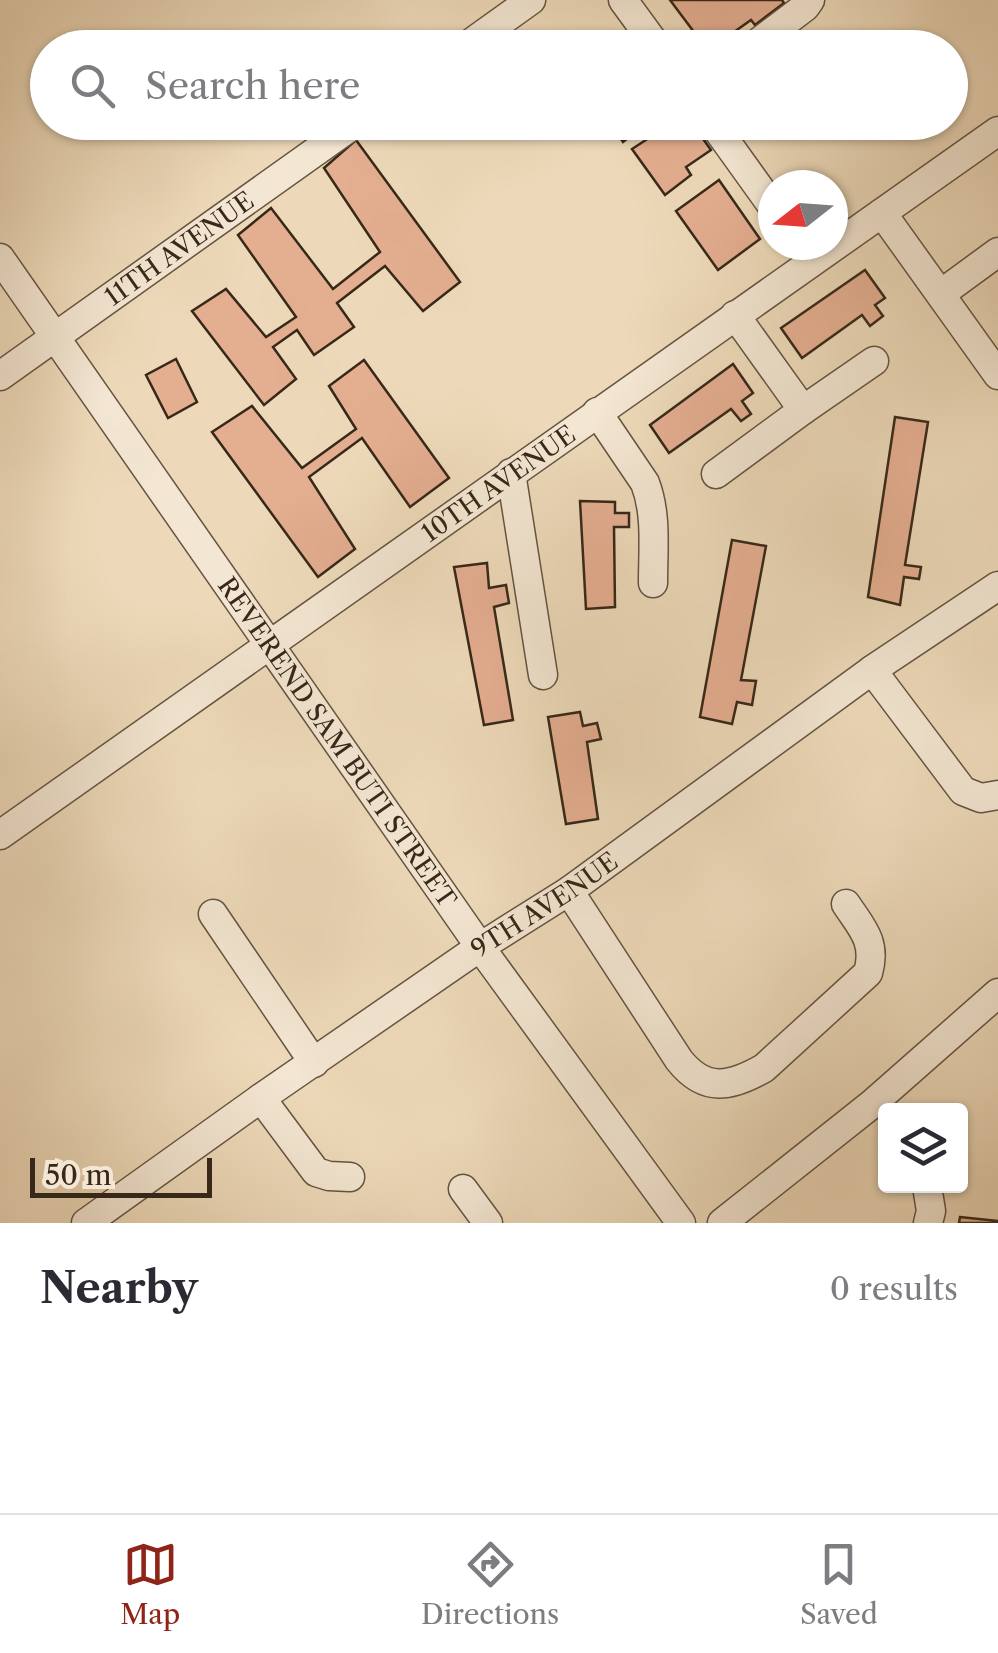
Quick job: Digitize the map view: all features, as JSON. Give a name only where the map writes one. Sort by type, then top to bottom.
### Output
[{"type":"street","points":[[489,30],[531,0]]},
{"type":"street","points":[[623,0],[645,30]]},
{"type":"street","points":[[775,30],[810,0]]},
{"type":"street","name":"10TH AVENUE","points":[[848,231],[882,213],[998,131]]},
{"type":"street","name":"11TH AVENUE","points":[[0,376],[333,140]]},
{"type":"street","points":[[725,140],[758,186]]},
{"type":"street","points":[[882,213],[998,375]]},
{"type":"street","points":[[942,294],[998,252]]},
{"type":"street","name":"REVEREND SAM BUTI STREET","points":[[0,258],[480,947],[681,1223]]},
{"type":"street","name":"10TH AVENUE","points":[[0,835],[736,315],[798,260]]},
{"type":"street","points":[[736,315],[803,410]]},
{"type":"street","points":[[716,474],[874,362]]},
{"type":"street","points":[[597,412],[650,495],[652,583]]},
{"type":"street","points":[[512,472],[544,675]]},
{"type":"street","name":"9TH AVENUE","points":[[86,1223],[480,947],[568,891],[872,670],[998,586]]},
{"type":"street","points":[[872,670],[963,791],[982,798],[998,795]]},
{"type":"street","points":[[568,891],[679,1060],[701,1079],[715,1084],[730,1084],[764,1068],[868,973],[872,948],[846,904]]},
{"type":"street","points":[[213,914],[314,1062]]},
{"type":"street","points":[[889,1103],[998,993]]},
{"type":"street","points":[[262,1098],[316,1172],[350,1177]]},
{"type":"street","points":[[722,1223],[878,1114]]},
{"type":"street","points":[[463,1189],[488,1223]]},
{"type":"street","points":[[927,1193],[931,1211],[928,1223]]},
{"type":"building","points":[[670,0],[784,3],[755,25],[751,20],[737,30],[692,30]]},
{"type":"building","points":[[356,140],[460,282],[423,311],[385,266],[337,303],[354,327],[314,355],[297,330],[273,347],[296,379],[264,405],[192,311],[226,289],[266,337],[296,317],[238,235],[271,208],[333,289],[380,252],[324,168]]},
{"type":"building","points":[[646,140],[704,140],[711,150],[686,167],[691,175],[665,195],[632,149]]},
{"type":"building","points":[[719,180],[758,240],[718,270],[676,211]]},
{"type":"building","points":[[865,270],[885,298],[875,305],[883,316],[870,326],[862,315],[802,358],[781,328]]},
{"type":"building","points":[[176,359],[197,402],[168,418],[146,375]]},
{"type":"building","points":[[364,360],[449,478],[410,507],[362,438],[309,477],[355,549],[318,577],[212,432],[252,406],[302,468],[356,429],[329,386]]},
{"type":"building","points":[[733,364],[753,393],[742,401],[751,414],[741,421],[731,409],[669,453],[650,425]]},
{"type":"building","points":[[895,417],[928,422],[905,565],[921,567],[919,579],[904,577],[900,605],[868,597]]},
{"type":"building","points":[[580,501],[615,502],[615,513],[629,513],[629,527],[614,527],[615,607],[586,609]]},
{"type":"building","points":[[732,540],[766,546],[741,680],[756,681],[752,705],[737,702],[732,724],[700,717]]},
{"type":"building","points":[[487,563],[489,588],[506,585],[509,603],[494,607],[513,720],[484,725],[454,567]]},
{"type":"building","points":[[580,712],[583,726],[597,723],[601,739],[587,742],[598,819],[566,824],[548,717]]},
{"type":"building","points":[[960,1217],[998,1221],[998,1223],[959,1223]]}]
